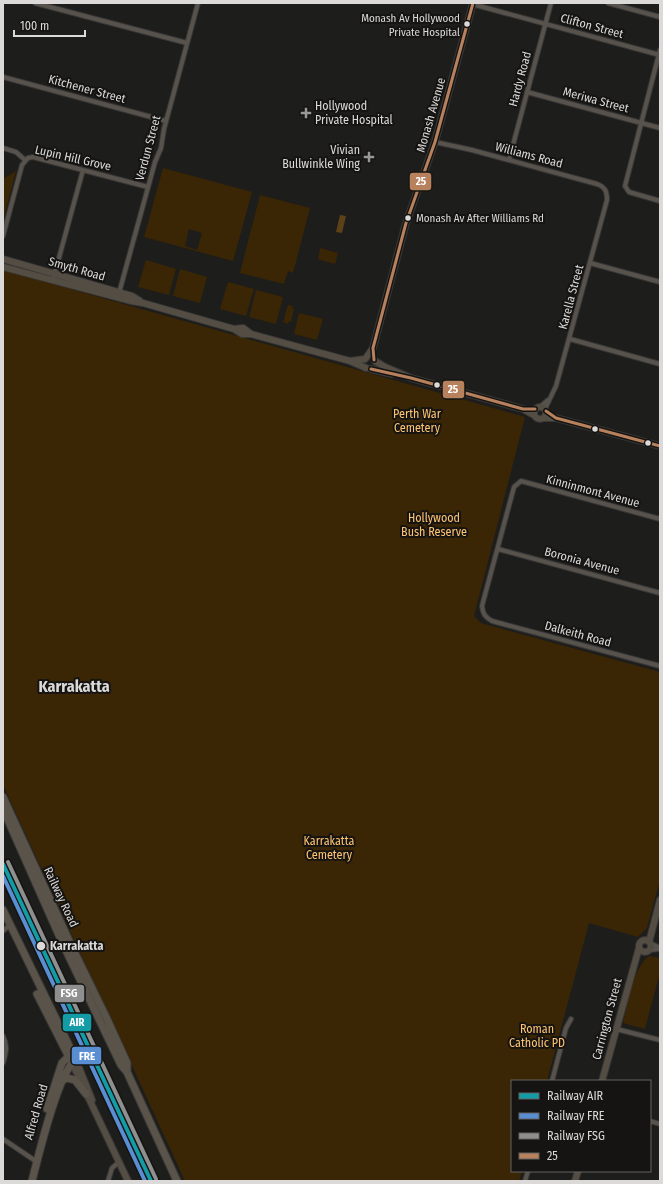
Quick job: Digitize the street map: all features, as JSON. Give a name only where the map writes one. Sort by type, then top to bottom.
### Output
[{"type":"main road","name":"Monash Avenue","points":[[375,361],[373,348],[406,223],[435,142],[472,4]]},
{"type":"main road","name":"Smyth Road","points":[[3,259],[53,277]]},
{"type":"main road","name":"Smyth Road","points":[[3,267],[53,277],[119,295],[234,329],[242,334],[251,334],[350,361],[368,369],[411,378],[523,409],[540,410],[538,420],[545,418]]},
{"type":"main road","name":"Monash Avenue","points":[[365,358],[373,348]]},
{"type":"main road","name":"Smyth Road","points":[[350,361],[365,358]]},
{"type":"main road","points":[[365,358],[372,358],[375,361],[375,366],[368,369],[363,364],[365,358]]},
{"type":"main road","name":"Smyth Road","points":[[375,361],[411,378]]},
{"type":"main road","points":[[540,410],[556,418],[660,446]]},
{"type":"main road","points":[[540,410],[545,418],[556,418]]},
{"type":"main road","name":"Railway Road","points":[[3,797],[70,945],[127,1063],[127,1072]]},
{"type":"main road","name":"Railway Road","points":[[3,810],[65,947],[121,1065],[127,1072],[178,1181]]},
{"type":"main road","name":"Carrington Street","points":[[602,1080],[635,964],[646,946],[660,900]]},
{"type":"main road","points":[[3,910],[5,925],[90,1091],[97,1114]]},
{"type":"main road","name":"Alfred Road","points":[[32,1181],[35,1161],[62,1063],[70,1054]]},
{"type":"main road","points":[[74,1062],[86,1094],[97,1114],[128,1181]]},
{"type":"main road","name":"Alfred Road","points":[[28,1181],[63,1080],[74,1062]]},
{"type":"main road","points":[[63,1080],[67,1078],[75,1080],[86,1094]]},
{"type":"street","points":[[35,3],[187,43]]},
{"type":"street","name":"Verdun Street","points":[[119,295],[155,162],[161,148],[166,121],[198,3]]},
{"type":"street","name":"Hardy Road","points":[[509,160],[551,3]]},
{"type":"street","points":[[608,3],[660,17]]},
{"type":"street","name":"Clifton Street","points":[[472,4],[659,55]]},
{"type":"street","points":[[660,50],[625,182],[625,186],[630,192],[660,201]]},
{"type":"street","name":"Kitchener Street","points":[[3,77],[166,121]]},
{"type":"street","name":"Meriwa Street","points":[[527,92],[660,128]]},
{"type":"street","name":"Williams Road","points":[[435,142],[509,160],[603,186],[607,193],[607,200]]},
{"type":"street","points":[[3,148],[16,152],[25,160]]},
{"type":"street","name":"Lupin Hill Grove","points":[[3,236],[25,160],[33,157],[148,187]]},
{"type":"street","points":[[53,277],[83,170]]},
{"type":"street","name":"Karella Street","points":[[540,410],[550,399],[556,386],[607,200]]},
{"type":"street","points":[[590,263],[660,282]]},
{"type":"street","points":[[570,339],[660,364]]},
{"type":"street","name":"Kinninmont Avenue","points":[[498,549],[514,487],[521,481],[660,519]]},
{"type":"street","name":"Boronia Avenue","points":[[498,549],[660,593]]},
{"type":"street","name":"Dalkeith Road","points":[[498,549],[482,606],[483,614],[486,618],[492,621],[660,666]]},
{"type":"street","points":[[646,946],[660,949]]},
{"type":"street","points":[[552,1080],[566,1028],[571,1019]]},
{"type":"street","points":[[616,1029],[660,1040]]},
{"type":"street","points":[[3,1036],[6,1043],[3,1063]]},
{"type":"street","points":[[3,1139],[35,1161]]},
{"type":"street","points":[[108,1181],[112,1168],[119,1162]]},
{"type":"green space","points":[[163,168],[252,192],[233,261],[144,237]],"holes":[[[189,229],[202,233],[197,250],[185,246]]]},
{"type":"green space","points":[[16,171],[3,221],[3,179]]},
{"type":"green space","points":[[260,195],[310,208],[293,273],[288,271],[284,284],[240,273]]},
{"type":"green space","points":[[320,248],[338,253],[335,264],[318,259]]},
{"type":"green space","points":[[146,260],[176,269],[169,295],[138,287]]},
{"type":"green space","points":[[180,269],[207,277],[200,303],[173,296]]},
{"type":"green space","name":"Karrakatta Cemetery","points":[[3,270],[525,417],[474,616],[481,623],[660,672],[660,880],[647,928],[638,937],[589,923],[547,1080],[511,1080],[511,1172],[522,1172],[519,1181],[185,1181],[3,785]]},
{"type":"green space","points":[[228,282],[254,289],[246,316],[220,309]]},
{"type":"green space","points":[[256,290],[283,297],[276,324],[249,317]]},
{"type":"green space","points":[[288,305],[293,306],[292,308],[294,309],[291,322],[289,321],[288,324],[283,322]]},
{"type":"green space","points":[[299,313],[323,319],[317,340],[294,334]]},
{"type":"green space","points":[[649,956],[660,958],[660,972],[645,1029],[623,1023],[635,977],[643,962]]},
{"type":"shaded area","points":[[340,215],[346,216],[342,233],[336,232]]},
{"type":"rail line","name":"FSG","points":[[8,862],[156,1179]]},
{"type":"rail line","name":"AIR","points":[[3,864],[151,1181]]},
{"type":"rail line","name":"FRE","points":[[3,876],[145,1181]]},
{"type":"transit line","name":"25","points":[[374,360],[373,348],[406,223],[435,142],[473,3]]},
{"type":"transit line","name":"25","points":[[371,369],[411,378],[523,409],[535,409]]},
{"type":"transit line","name":"25","points":[[546,411],[556,418],[660,446]]},
{"type":"place","name":"Monash Av Hollywood Private Hospital","points":[[467,24]]},
{"type":"place","name":"Hollywood Private Hospital","points":[[306,113]]},
{"type":"place","name":"Vivian Bullwinkle Wing","points":[[369,157]]},
{"type":"place","name":"Monash Av After Williams Rd","points":[[408,218]]},
{"type":"place","name":"Karrakatta","points":[[41,946]]},
{"type":"district","name":"Karrakatta","points":[[74,686]]},
{"type":"park label","name":"Perth War Cemetery","points":[[417,421]]},
{"type":"park label","name":"Hollywood Bush Reserve","points":[[434,525]]},
{"type":"park label","name":"Roman Catholic PD","points":[[537,1036]]}]
